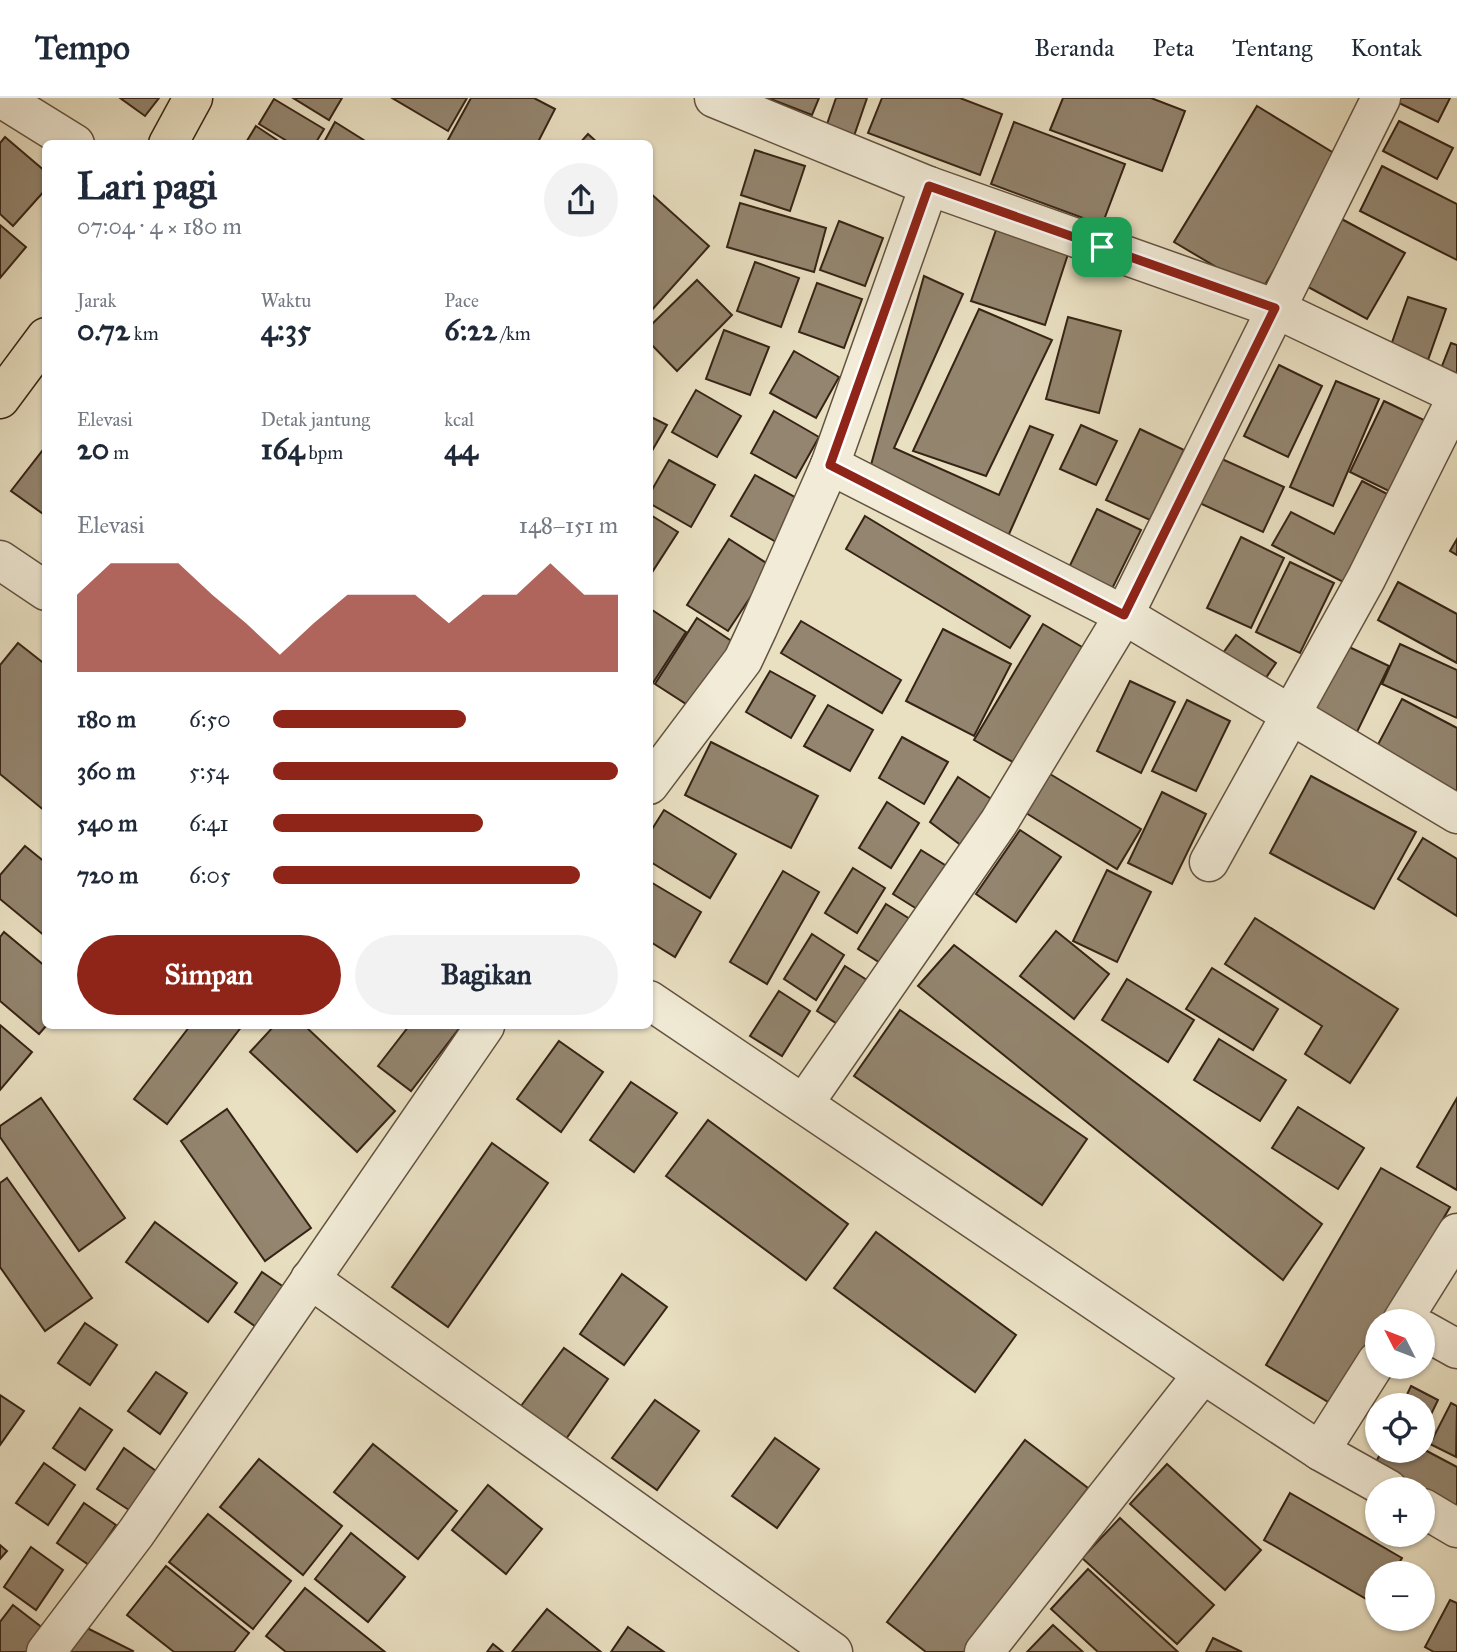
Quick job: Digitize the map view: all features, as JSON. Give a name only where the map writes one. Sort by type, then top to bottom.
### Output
[{"type":"highway","points":[[170,140],[193,98]]},
{"type":"highway","points":[[0,399],[42,342]]},
{"type":"street","points":[[1,98],[69,140]]},
{"type":"street","points":[[714,98],[929,186],[1275,308],[1457,396],[1366,579],[1209,862]]},
{"type":"street","points":[[805,1102],[999,822],[1124,615],[1381,98]]},
{"type":"street","points":[[653,780],[743,660],[830,465],[929,186]]},
{"type":"street","points":[[830,465],[1124,615],[1457,814]]},
{"type":"street","points":[[0,560],[42,588]]},
{"type":"street","points":[[653,1003],[805,1102],[1203,1374],[1320,1451],[1367,1477]]},
{"type":"street","points":[[46,1652],[136,1533],[483,1029]]},
{"type":"street","points":[[1416,1309],[1457,1233]]},
{"type":"street","points":[[310,1279],[833,1652]]},
{"type":"street","points":[[1435,1337],[1457,1349]]},
{"type":"street","points":[[984,1652],[1203,1374]]},
{"type":"street","points":[[1320,1451],[1366,1379]]},
{"type":"street","points":[[1435,1515],[1457,1528]]},
{"type":"building","points":[[120,98],[159,98],[145,116]]},
{"type":"building","points":[[293,98],[342,98],[329,120]]},
{"type":"building","points":[[392,98],[467,98],[448,131]]},
{"type":"building","points":[[471,98],[534,98],[555,109],[539,140],[448,140]]},
{"type":"building","points":[[768,98],[819,98],[812,115]]},
{"type":"building","points":[[836,98],[867,98],[854,136],[826,127]]},
{"type":"building","points":[[882,98],[960,98],[1002,114],[980,175],[868,133]]},
{"type":"building","points":[[1063,98],[1151,98],[1185,111],[1162,171],[1050,130]]},
{"type":"building","points":[[1397,98],[1450,98],[1438,122],[1395,101]]},
{"type":"building","points":[[274,99],[324,129],[317,140],[285,140],[259,124]]},
{"type":"building","points":[[1257,106],[1342,158],[1260,293],[1174,242]]},
{"type":"building","points":[[1399,121],[1453,148],[1437,179],[1383,151]]},
{"type":"building","points":[[335,122],[364,140],[325,140]]},
{"type":"building","points":[[1014,122],[1125,164],[1102,225],[991,184]]},
{"type":"building","points":[[256,126],[277,140],[247,140]]},
{"type":"building","points":[[588,134],[595,140],[583,140]]},
{"type":"building","points":[[5,137],[42,169],[42,193],[13,226],[0,214],[0,143]]},
{"type":"building","points":[[755,150],[805,166],[790,211],[741,195]]},
{"type":"building","points":[[1382,166],[1457,204],[1457,260],[1360,211]]},
{"type":"building","points":[[653,196],[709,246],[653,309]]},
{"type":"building","points":[[740,203],[826,228],[814,272],[727,247]]},
{"type":"building","points":[[1336,216],[1405,253],[1367,319],[1299,282]]},
{"type":"building","points":[[839,221],[883,238],[865,286],[820,270]]},
{"type":"building","points":[[0,225],[26,247],[0,278]]},
{"type":"building","points":[[996,230],[1068,254],[1045,325],[971,301]]},
{"type":"building","points":[[755,262],[799,278],[781,327],[737,311]]},
{"type":"building","points":[[924,276],[963,294],[894,448],[999,495],[1030,426],[1053,435],[1005,543],[869,472]]},
{"type":"building","points":[[697,280],[732,315],[677,371],[653,346],[653,323]]},
{"type":"building","points":[[817,283],[862,299],[844,348],[799,332]]},
{"type":"building","points":[[1408,297],[1446,309],[1428,360],[1390,348]]},
{"type":"building","points":[[979,309],[1052,340],[986,476],[913,451]]},
{"type":"building","points":[[1068,317],[1121,331],[1099,413],[1046,399]]},
{"type":"building","points":[[724,330],[769,347],[750,395],[706,379]]},
{"type":"building","points":[[1451,343],[1457,345],[1457,392],[1435,384]]},
{"type":"building","points":[[794,351],[839,377],[816,418],[770,393]]},
{"type":"building","points":[[1279,365],[1322,386],[1288,457],[1244,436]]},
{"type":"building","points":[[1336,381],[1379,399],[1333,506],[1290,487]]},
{"type":"building","points":[[696,390],[741,416],[717,457],[672,432]]},
{"type":"building","points":[[1384,401],[1428,422],[1393,493],[1350,472]]},
{"type":"building","points":[[774,411],[819,437],[796,478],[751,453]]},
{"type":"building","points":[[653,418],[667,425],[653,449]]},
{"type":"building","points":[[1081,425],[1117,441],[1096,485],[1060,469]]},
{"type":"building","points":[[1140,429],[1184,450],[1150,520],[1106,500]]},
{"type":"building","points":[[42,451],[42,513],[11,491]]},
{"type":"building","points":[[1213,455],[1284,487],[1263,532],[1193,500]]},
{"type":"building","points":[[669,460],[715,485],[691,527],[653,505],[653,488]]},
{"type":"building","points":[[755,475],[800,500],[776,542],[731,516]]},
{"type":"building","points":[[1362,481],[1393,497],[1347,584],[1272,545],[1291,512],[1334,534]]},
{"type":"building","points":[[1097,509],[1141,530],[1106,601],[1063,580]]},
{"type":"building","points":[[653,516],[678,532],[653,571]]},
{"type":"building","points":[[865,516],[1030,616],[1010,648],[846,549]]},
{"type":"building","points":[[1241,537],[1284,558],[1251,628],[1207,608]]},
{"type":"building","points":[[729,539],[771,566],[728,631],[687,605]]},
{"type":"building","points":[[1457,539],[1457,555],[1450,551]]},
{"type":"building","points":[[1290,562],[1334,583],[1300,653],[1256,632]]},
{"type":"building","points":[[1398,582],[1457,614],[1457,663],[1378,620]]},
{"type":"building","points":[[653,611],[686,632],[653,683]]},
{"type":"building","points":[[697,618],[739,646],[697,711],[655,684]]},
{"type":"building","points":[[801,621],[901,680],[882,713],[781,653]]},
{"type":"building","points":[[1043,624],[1094,654],[1025,769],[974,740]]},
{"type":"building","points":[[943,629],[1011,664],[974,736],[906,701]]},
{"type":"building","points":[[1236,635],[1276,663],[1259,688],[1218,660]]},
{"type":"building","points":[[18,643],[42,662],[42,809],[0,774],[0,665]]},
{"type":"building","points":[[1400,644],[1457,670],[1457,718],[1382,684]]},
{"type":"building","points":[[1345,645],[1389,666],[1355,736],[1311,715]]},
{"type":"building","points":[[770,671],[815,696],[791,738],[746,712]]},
{"type":"building","points":[[1130,681],[1175,702],[1141,773],[1097,751]]},
{"type":"building","points":[[1402,699],[1457,728],[1457,799],[1373,754]]},
{"type":"building","points":[[1187,700],[1230,721],[1196,791],[1152,771]]},
{"type":"building","points":[[828,705],[873,730],[850,771],[804,746]]},
{"type":"building","points":[[902,737],[948,762],[924,804],[879,778]]},
{"type":"building","points":[[711,742],[818,796],[791,848],[685,795]]},
{"type":"building","points":[[1050,774],[1141,829],[1117,869],[1026,813]]},
{"type":"building","points":[[1311,776],[1416,832],[1374,909],[1270,853]]},
{"type":"building","points":[[958,777],[1002,806],[970,852],[930,822]]},
{"type":"building","points":[[1162,792],[1206,814],[1172,884],[1128,863]]},
{"type":"building","points":[[887,802],[919,823],[891,868],[859,848]]},
{"type":"building","points":[[664,810],[736,854],[710,898],[653,863],[653,828]]},
{"type":"building","points":[[1020,830],[1061,857],[1016,922],[976,894]]},
{"type":"building","points":[[1423,838],[1457,859],[1457,916],[1398,879]]},
{"type":"building","points":[[25,846],[42,860],[42,934],[0,899],[0,875]]},
{"type":"building","points":[[921,850],[953,870],[925,914],[893,894]]},
{"type":"building","points":[[853,868],[885,888],[857,933],[825,913]]},
{"type":"building","points":[[1107,870],[1151,892],[1117,962],[1073,941]]},
{"type":"building","points":[[783,871],[819,892],[767,984],[730,962]]},
{"type":"building","points":[[653,883],[701,912],[675,957],[653,943]]},
{"type":"building","points":[[886,904],[918,924],[890,969],[858,949]]},
{"type":"building","points":[[1255,918],[1398,1009],[1350,1083],[1305,1054],[1322,1026],[1225,964]]},
{"type":"building","points":[[1056,931],[1109,974],[1074,1019],[1020,976]]},
{"type":"building","points":[[4,932],[42,964],[43,1029],[39,1034],[0,1001],[0,937]]},
{"type":"building","points":[[812,934],[844,955],[816,1000],[784,979]]},
{"type":"building","points":[[954,945],[1322,1224],[1283,1280],[918,986]]},
{"type":"building","points":[[845,966],[878,987],[850,1032],[817,1011]]},
{"type":"building","points":[[1212,968],[1278,1009],[1253,1050],[1186,1009]]},
{"type":"building","points":[[1127,979],[1194,1020],[1168,1062],[1102,1020]]},
{"type":"building","points":[[779,991],[810,1011],[782,1056],[750,1036]]},
{"type":"building","points":[[900,1010],[1087,1139],[1042,1205],[854,1076]]},
{"type":"building","points":[[0,1025],[32,1052],[0,1090]]},
{"type":"building","points":[[188,1029],[240,1029],[167,1124],[134,1099]]},
{"type":"building","points":[[271,1029],[308,1029],[395,1111],[357,1152],[250,1052]]},
{"type":"building","points":[[407,1029],[459,1029],[411,1091],[378,1066]]},
{"type":"building","points":[[1219,1039],[1286,1080],[1260,1121],[1194,1080]]},
{"type":"building","points":[[559,1041],[603,1072],[561,1132],[517,1099]]},
{"type":"building","points":[[631,1082],[677,1113],[634,1172],[590,1140]]},
{"type":"building","points":[[41,1098],[125,1218],[79,1251],[0,1137],[0,1126]]},
{"type":"building","points":[[1457,1098],[1457,1190],[1417,1167]]},
{"type":"building","points":[[1298,1107],[1364,1148],[1338,1189],[1272,1148]]},
{"type":"building","points":[[227,1109],[311,1228],[265,1261],[181,1141]]},
{"type":"building","points":[[708,1120],[848,1224],[806,1280],[666,1176]]},
{"type":"building","points":[[492,1143],[548,1183],[448,1327],[392,1287]]},
{"type":"building","points":[[1381,1168],[1450,1207],[1391,1309],[1365,1309],[1365,1354],[1335,1406],[1266,1365]]},
{"type":"building","points":[[7,1178],[92,1298],[45,1331],[0,1267],[0,1183]]},
{"type":"building","points":[[155,1222],[237,1283],[208,1322],[126,1262]]},
{"type":"building","points":[[876,1232],[1016,1335],[975,1392],[834,1288]]},
{"type":"building","points":[[262,1272],[294,1294],[266,1334],[235,1312]]},
{"type":"building","points":[[622,1274],[667,1307],[624,1365],[580,1334]]},
{"type":"building","points":[[85,1323],[117,1345],[90,1385],[58,1363]]},
{"type":"building","points":[[564,1348],[608,1379],[566,1439],[521,1406]]},
{"type":"building","points":[[156,1372],[187,1393],[160,1434],[128,1411]]},
{"type":"building","points":[[1411,1386],[1424,1393],[1408,1393]]},
{"type":"building","points":[[0,1395],[24,1411],[0,1445]]},
{"type":"building","points":[[655,1400],[699,1431],[657,1490],[612,1458]]},
{"type":"building","points":[[1451,1403],[1457,1406],[1456,1457],[1435,1446],[1435,1434]]},
{"type":"building","points":[[80,1408],[112,1430],[85,1470],[53,1448]]},
{"type":"building","points":[[775,1438],[819,1469],[777,1528],[732,1496]]},
{"type":"building","points":[[1025,1440],[1088,1488],[965,1652],[926,1652],[887,1622]]},
{"type":"building","points":[[373,1444],[457,1511],[418,1559],[334,1492]]},
{"type":"building","points":[[124,1448],[156,1471],[129,1510],[97,1489]]},
{"type":"building","points":[[1435,1455],[1457,1467],[1457,1520],[1435,1500],[1435,1477],[1375,1477],[1369,1474],[1375,1463],[1435,1463]]},
{"type":"building","points":[[259,1459],[342,1526],[303,1575],[220,1507]]},
{"type":"building","points":[[44,1463],[75,1485],[48,1525],[16,1503]]},
{"type":"building","points":[[1167,1464],[1261,1550],[1225,1590],[1130,1504]]},
{"type":"building","points":[[488,1485],[542,1529],[506,1574],[452,1530]]},
{"type":"building","points":[[1290,1493],[1365,1537],[1365,1547],[1383,1547],[1402,1558],[1400,1561],[1365,1561],[1365,1598],[1264,1540]]},
{"type":"building","points":[[84,1503],[116,1525],[89,1565],[57,1543]]},
{"type":"building","points":[[208,1514],[291,1581],[253,1629],[169,1562]]},
{"type":"building","points":[[1120,1518],[1214,1605],[1177,1644],[1082,1558]]},
{"type":"building","points":[[351,1533],[405,1577],[368,1622],[315,1579]]},
{"type":"building","points":[[0,1545],[7,1551],[0,1559]]},
{"type":"building","points":[[31,1547],[63,1570],[36,1610],[4,1587]]},
{"type":"building","points":[[166,1566],[249,1633],[234,1652],[174,1652],[127,1615]]},
{"type":"building","points":[[1088,1569],[1178,1652],[1098,1652],[1051,1609]]},
{"type":"building","points":[[305,1588],[385,1652],[286,1652],[266,1636]]},
{"type":"building","points":[[1450,1600],[1457,1603],[1457,1652],[1434,1652],[1425,1647]]},
{"type":"building","points":[[13,1605],[44,1629],[26,1652],[0,1652],[0,1622]]},
{"type":"building","points":[[547,1609],[601,1652],[512,1652]]},
{"type":"building","points":[[81,1625],[133,1651],[67,1652]]},
{"type":"building","points":[[1053,1625],[1083,1652],[1027,1652]]},
{"type":"building","points":[[628,1627],[664,1652],[611,1652]]},
{"type":"building","points":[[1213,1638],[1242,1652],[1206,1652]]},
{"type":"building","points":[[493,1644],[503,1652],[487,1652]]},
{"type":"route","points":[[929,186],[1102,247],[1275,308],[1124,615],[830,465],[929,186]]}]
